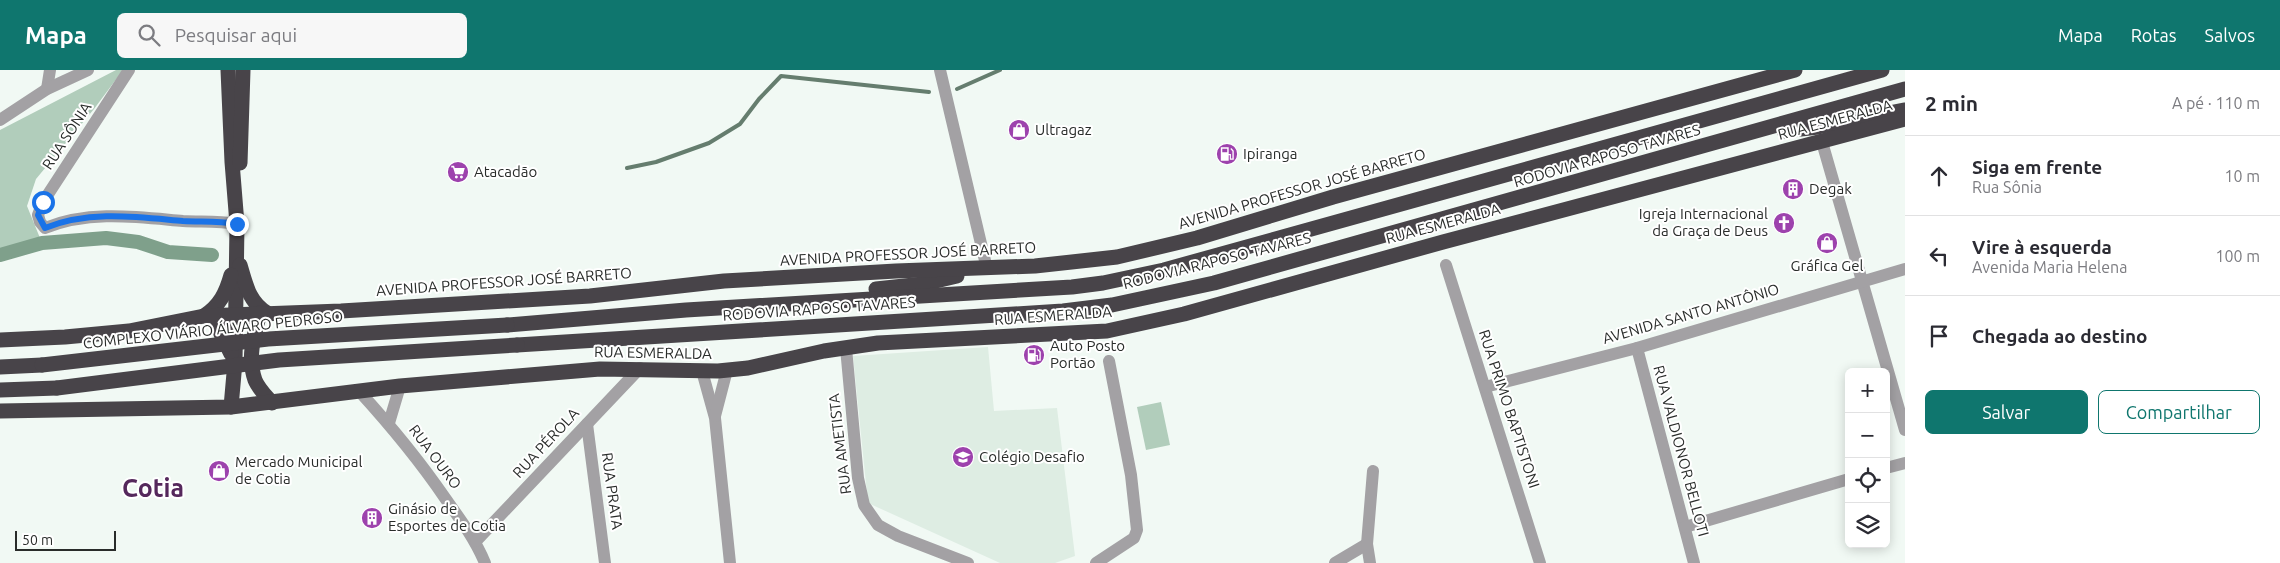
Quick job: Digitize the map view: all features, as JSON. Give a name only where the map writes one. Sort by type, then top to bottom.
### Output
[{"type":"highway","points":[[228,70],[232,162],[237,217]]},
{"type":"highway","points":[[0,411],[231,408],[235,362],[234,315],[243,70]]},
{"type":"highway","name":"AVENIDA PROFESSOR JOSÉ BARRETO","points":[[0,340],[65,337],[129,331],[210,316],[342,312],[590,296],[771,278],[896,271],[987,269],[1069,263],[1117,257],[1152,249],[1547,137],[1795,70]]},
{"type":"highway","name":"RODOVIA RAPOSO TAVARES","points":[[506,325],[686,310],[1072,287],[1103,283],[1164,270],[1882,70]]},
{"type":"highway","name":"RODOVIA RAPOSO TAVARES","points":[[0,390],[57,388],[279,360],[1063,311],[1112,305],[1214,284],[1905,89]]},
{"type":"highway","points":[[1740,136],[1818,127],[1905,110]]},
{"type":"highway","name":"RUA ESMERALDA","points":[[231,408],[400,386],[600,369],[640,368],[702,372],[748,368],[824,351],[878,344],[1107,331],[1201,310],[1443,242],[1905,119]]},
{"type":"highway","points":[[237,254],[245,284],[256,306],[264,313],[252,343],[251,364],[255,382],[272,403]]},
{"type":"highway","points":[[235,362],[210,316],[227,291],[237,254]]},
{"type":"highway","points":[[506,325],[536,317],[593,311],[822,294],[922,284],[987,269]]},
{"type":"highway","name":"COMPLEXO VIÁRIO ÁLVARO PEDROSO","points":[[0,366],[42,365],[268,339],[506,325]]},
{"type":"street","points":[[47,89],[50,70]]},
{"type":"street","points":[[0,120],[47,89],[88,70]]},
{"type":"street","name":"RUA SÔNIA","points":[[129,70],[43,202],[38,215],[40,222],[45,228],[61,222],[112,215],[156,217],[184,221],[237,217]]},
{"type":"street","points":[[940,70],[987,269]]},
{"type":"street","points":[[1822,142],[1905,430]]},
{"type":"street","name":"RUA PRIMO BAPTISTONI","points":[[1446,265],[1540,563]]},
{"type":"street","name":"AVENIDA SANTO ANTÔNIO","points":[[1485,387],[1637,348],[1905,269]]},
{"type":"street","name":"RUA AMETISTA","points":[[846,348],[858,478],[864,505],[878,524],[898,536],[968,563]]},
{"type":"street","name":"RUA VALDIONOR BELLOTI","points":[[1637,348],[1694,563]]},
{"type":"street","points":[[1096,563],[1134,538],[1138,530],[1131,475],[1109,361]]},
{"type":"street","name":"RUA PÉROLA","points":[[476,541],[640,368]]},
{"type":"street","points":[[715,418],[727,370]]},
{"type":"street","points":[[702,372],[715,418],[730,563]]},
{"type":"street","name":"RUA OURO","points":[[388,423],[400,386]]},
{"type":"street","name":"RUA OURO","points":[[359,391],[388,423],[430,476],[476,541],[485,563]]},
{"type":"street","name":"RUA PRATA","points":[[586,424],[605,563]]},
{"type":"street","points":[[1890,467],[1905,463]]},
{"type":"street","points":[[1370,563],[1368,544],[1373,471]]},
{"type":"street","points":[[1685,527],[1845,480]]},
{"type":"street","points":[[1335,563],[1368,544]]},
{"type":"shaded area","name":"Colégio Desafio","points":[[988,347],[994,411],[1057,408],[1075,556],[1055,563],[1000,563],[868,503],[853,356]]},
{"type":"green space","points":[[116,70],[123,70],[94,109],[36,179],[27,206],[42,243],[0,255],[0,130]]},
{"type":"green space","points":[[1161,402],[1170,445],[1146,450],[1137,407]]},
{"type":"waterway","points":[[957,89],[1000,70]]},
{"type":"waterway","points":[[627,168],[656,162],[709,143],[740,124],[759,99],[781,76],[929,92]]},
{"type":"waterway","points":[[0,255],[42,243],[106,238],[138,242],[168,252],[212,255]]},
{"type":"place","name":"Ultragaz","points":[[1019,130]]},
{"type":"place","name":"Ipiranga","points":[[1227,154]]},
{"type":"place","name":"Atacadão","points":[[458,172]]},
{"type":"place","name":"Degak","points":[[1793,189]]},
{"type":"place","name":"Igreja Internacional da Graça de Deus","points":[[1784,223]]},
{"type":"place","name":"Gráfica Gel","points":[[1827,243]]},
{"type":"place","name":"Auto Posto Portão","points":[[1034,355]]},
{"type":"place","name":"Colégio Desafio","points":[[963,457]]},
{"type":"place","name":"Mercado Municipal de Cotia","points":[[219,471]]},
{"type":"place","name":"Ginásio de Esportes de Cotia","points":[[372,518]]},
{"type":"district","name":"Cotia","points":[[153,488]]},
{"type":"route","points":[[43,202],[38,215],[40,222],[45,228],[61,222],[112,215],[156,217],[184,221],[214,220],[237,224]]}]
